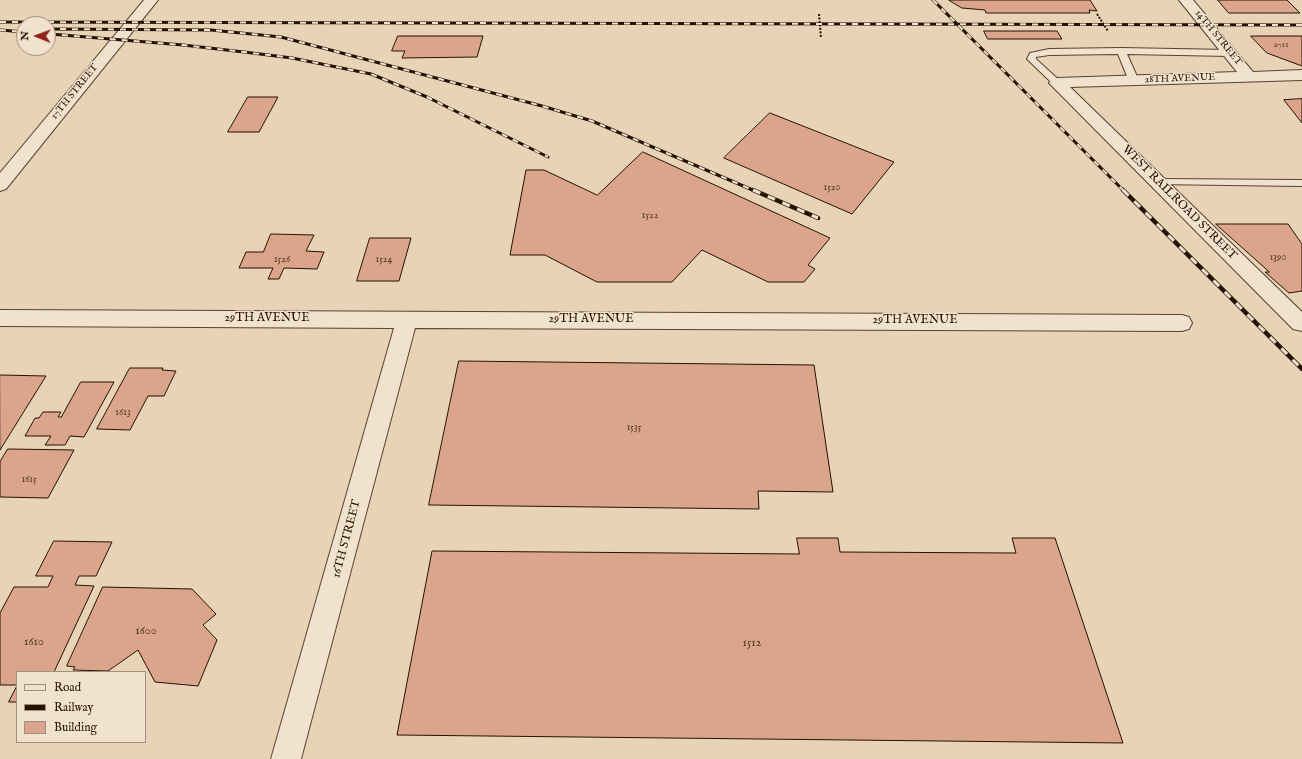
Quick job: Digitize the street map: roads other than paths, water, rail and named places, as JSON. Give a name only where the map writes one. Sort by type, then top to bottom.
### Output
[{"type":"street","name":"17TH STREET","points":[[0,185],[151,0]]},
{"type":"street","name":"14TH STREET","points":[[1186,0],[1249,77]]},
{"type":"street","name":"28TH AVENUE","points":[[1057,83],[1302,74]]},
{"type":"street","name":"WEST RAILROAD STREET","points":[[1057,83],[1301,323]]},
{"type":"street","name":"29TH AVENUE","points":[[0,318],[1182,323]]},
{"type":"street","name":"16TH STREET","points":[[286,759],[407,320]]},
{"type":"lane","points":[[1057,83],[1031,59],[1033,55],[1049,52],[1121,51],[1230,53]]},
{"type":"lane","points":[[1121,51],[1134,81]]},
{"type":"lane","points":[[1158,182],[1302,183]]},
{"type":"railway","points":[[933,0],[957,24]]},
{"type":"railway","points":[[0,22],[957,24]]},
{"type":"railway","points":[[957,24],[1302,25]]},
{"type":"railway","points":[[957,24],[1302,369]]},
{"type":"railway","points":[[56,29],[211,30],[281,37],[542,106],[592,121],[755,191]]},
{"type":"railway","points":[[0,30],[16,31]]},
{"type":"railway","points":[[56,34],[183,45],[292,58],[371,74],[427,97],[548,157]]},
{"type":"railway","points":[[753,190],[818,218]]}]
